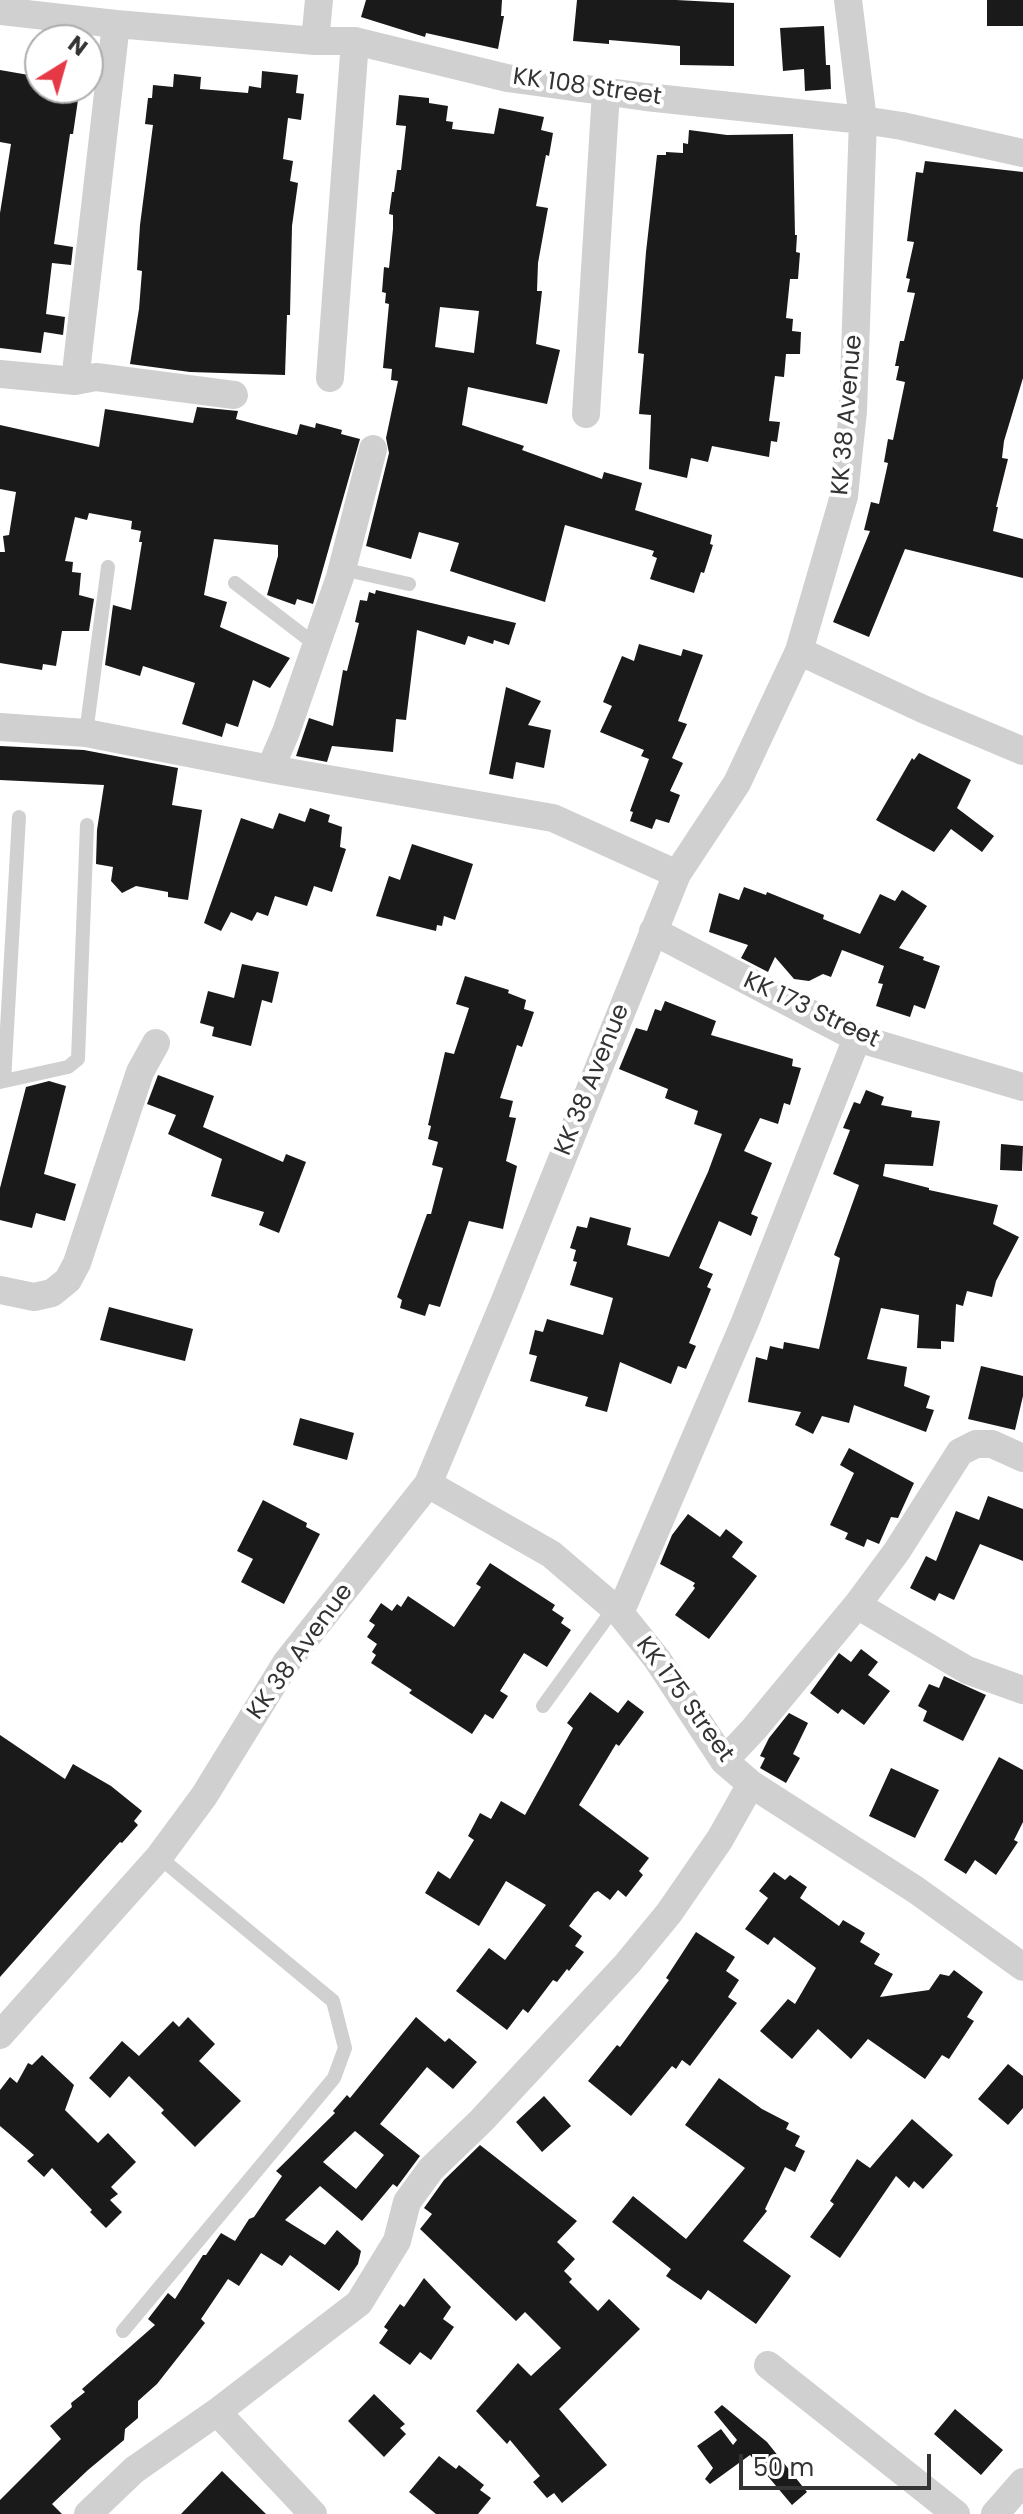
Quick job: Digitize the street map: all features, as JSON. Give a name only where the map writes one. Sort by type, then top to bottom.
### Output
[{"type":"street","points":[[315,41],[319,0]]},
{"type":"street","name":"KK 38 Avenue","points":[[0,2035],[159,1857],[204,1796],[286,1663],[428,1484],[677,874],[737,783],[799,651],[844,496],[853,411],[863,120],[848,0]]},
{"type":"street","name":"KK 108 Street","points":[[18,8],[116,24],[315,41],[355,41],[507,78],[863,120],[1023,153]]},
{"type":"street","points":[[75,381],[116,24]]},
{"type":"street","points":[[330,378],[355,41]]},
{"type":"street","points":[[586,414],[606,92]]},
{"type":"street","points":[[0,374],[75,381],[96,377],[234,395]]},
{"type":"street","points":[[270,769],[286,732],[342,569],[373,449]]},
{"type":"street","points":[[799,651],[923,709],[1023,751]]},
{"type":"street","points":[[0,727],[86,733],[270,769],[553,818],[677,874]]},
{"type":"street","name":"KK 173 Street","points":[[653,931],[857,1038],[1023,1087]]},
{"type":"street","points":[[617,1611],[745,1322],[857,1038]]},
{"type":"street","points":[[0,1290],[34,1297],[52,1293],[68,1280],[77,1263],[140,1072],[156,1043]]},
{"type":"street","points":[[724,1761],[857,1605],[897,1551],[960,1452],[976,1444],[992,1444],[1023,1458]]},
{"type":"street","name":"KK 175 Street","points":[[428,1484],[551,1554],[617,1611],[657,1659],[724,1761],[751,1784],[916,1890],[1023,1967]]},
{"type":"street","points":[[857,1605],[967,1670],[1023,1690]]},
{"type":"street","points":[[88,2514],[134,2470],[217,2412],[359,2303],[397,2241],[407,2202],[431,2169],[481,2121],[627,1964],[669,1913],[720,1839],[751,1784]]},
{"type":"street","points":[[768,2365],[956,2514]]},
{"type":"street","points":[[217,2412],[313,2514]]},
{"type":"street","points":[[995,2514],[1023,2482]]},
{"type":"lane","points":[[86,733],[108,567]]},
{"type":"lane","points":[[342,569],[409,584]]},
{"type":"lane","points":[[235,583],[316,645]]},
{"type":"lane","points":[[19,817],[2,1081],[68,1067],[78,1059],[87,825]]},
{"type":"lane","points":[[543,1706],[617,1611]]},
{"type":"lane","points":[[123,2331],[334,2078],[345,2048],[333,2001],[159,1857]]},
{"type":"building","points":[[366,0],[502,0],[501,16],[504,16],[498,49],[426,33],[425,37],[361,17]]},
{"type":"building","points":[[577,0],[734,3],[734,66],[680,65],[680,46],[609,40],[609,44],[573,41]]},
{"type":"building","points":[[987,0],[1023,0],[1023,26],[987,26]]},
{"type":"building","points":[[824,26],[831,89],[805,91],[804,69],[783,71],[780,28]]},
{"type":"building","points":[[0,70],[24,74],[24,104],[77,104],[54,244],[73,247],[71,265],[52,263],[46,314],[65,317],[63,335],[44,332],[41,353],[0,348],[0,213],[11,144],[0,142]]},
{"type":"building","points":[[262,71],[298,75],[296,93],[304,94],[301,120],[288,118],[283,159],[293,161],[290,181],[298,183],[292,226],[285,375],[190,372],[130,364],[139,309],[142,271],[137,270],[140,225],[153,125],[145,124],[153,85],[173,87],[174,74],[201,77],[200,89],[248,93],[249,86],[261,88]]},
{"type":"building","points":[[399,95],[429,98],[429,103],[448,106],[446,121],[453,122],[452,129],[494,134],[499,108],[544,117],[541,130],[553,133],[536,206],[548,208],[538,263],[537,291],[542,291],[536,344],[560,350],[547,404],[468,387],[462,425],[524,446],[522,450],[602,479],[604,472],[642,483],[635,510],[712,535],[710,544],[713,545],[694,593],[650,579],[657,558],[652,556],[654,551],[565,525],[545,602],[450,571],[459,543],[419,532],[411,559],[366,546],[389,453],[386,438],[398,381],[391,380],[392,369],[383,368],[389,304],[385,303],[386,293],[382,292],[384,267],[389,268],[393,229],[393,215],[389,214],[392,192],[397,170],[401,170],[406,126],[396,125]],"holes":[[[440,307],[479,311],[474,353],[435,347]]]},
{"type":"building","points":[[689,130],[727,135],[793,134],[796,252],[800,253],[798,279],[790,279],[786,318],[793,319],[792,331],[801,332],[800,354],[786,354],[784,377],[775,376],[769,421],[780,422],[777,442],[771,441],[769,457],[712,446],[708,462],[691,458],[687,478],[649,469],[651,415],[639,414],[644,354],[638,353],[657,155],[683,153],[683,143],[688,144]]},
{"type":"building","points":[[925,161],[1023,172],[1023,378],[1004,441],[1002,458],[1008,459],[993,531],[1023,539],[1023,578],[905,549],[869,637],[833,622],[870,531],[864,530],[871,502],[879,504],[888,463],[884,462],[888,439],[893,440],[905,382],[896,380],[899,366],[895,366],[915,293],[907,292],[910,279],[906,278],[914,242],[907,241],[916,172],[923,173]]},
{"type":"building","points":[[197,407],[238,411],[236,419],[297,435],[300,424],[315,428],[316,423],[360,439],[313,604],[297,599],[295,605],[267,595],[278,545],[214,539],[204,595],[227,602],[220,627],[290,658],[270,688],[253,680],[238,727],[226,723],[222,737],[182,724],[195,683],[143,666],[140,676],[105,665],[113,605],[131,610],[142,542],[139,542],[141,531],[131,529],[132,521],[89,513],[87,520],[75,517],[65,561],[73,562],[72,572],[81,573],[79,595],[94,599],[89,631],[62,631],[56,666],[43,664],[42,670],[0,663],[0,552],[5,552],[3,536],[9,535],[16,492],[0,489],[0,425],[99,447],[105,409],[193,423]]},
{"type":"building","points":[[376,590],[516,623],[509,645],[494,640],[493,644],[468,636],[465,645],[417,630],[406,720],[396,719],[393,752],[332,746],[327,762],[296,756],[309,718],[333,726],[343,670],[347,671],[359,623],[355,622],[360,600],[367,601],[369,592],[375,594]]},
{"type":"building","points":[[639,644],[681,656],[683,649],[703,655],[678,721],[687,724],[672,758],[683,763],[670,791],[680,795],[669,823],[656,819],[652,829],[630,821],[633,812],[630,811],[649,759],[641,756],[644,750],[600,732],[612,706],[603,702],[622,656],[634,661]]},
{"type":"building","points":[[506,687],[541,701],[528,725],[551,730],[544,768],[516,762],[513,779],[489,774]]},
{"type":"building","points":[[0,746],[84,750],[178,768],[172,805],[202,810],[188,900],[168,897],[168,892],[136,886],[122,893],[111,881],[113,867],[96,864],[97,830],[104,785],[0,780]]},
{"type":"building","points":[[919,753],[971,780],[957,808],[994,836],[982,852],[951,829],[934,852],[876,820],[912,758],[914,760]]},
{"type":"building","points":[[310,808],[330,815],[328,822],[342,827],[340,847],[346,849],[332,892],[314,886],[307,906],[275,896],[268,916],[257,912],[252,921],[231,912],[221,931],[204,923],[241,818],[273,829],[279,813],[305,822]]},
{"type":"building","points":[[412,844],[473,864],[455,920],[444,916],[442,926],[437,925],[436,931],[376,916],[389,876],[400,880]]},
{"type":"building","points":[[744,887],[766,895],[767,892],[824,915],[823,919],[860,934],[880,894],[895,901],[902,890],[927,906],[899,948],[940,966],[925,1009],[914,1005],[910,1017],[876,1006],[883,984],[878,983],[884,966],[842,950],[831,977],[823,974],[809,981],[794,979],[775,957],[768,972],[741,958],[748,945],[709,932],[719,893],[739,900]]},
{"type":"building","points":[[242,964],[279,972],[272,1003],[262,1000],[251,1046],[212,1036],[214,1027],[200,1023],[208,991],[234,998]]},
{"type":"building","points":[[465,976],[509,990],[508,993],[526,1000],[524,1009],[534,1012],[522,1047],[517,1045],[500,1098],[513,1101],[509,1117],[516,1118],[506,1161],[517,1166],[503,1229],[469,1221],[440,1307],[429,1304],[425,1316],[400,1308],[402,1300],[397,1297],[427,1214],[431,1214],[443,1168],[432,1165],[438,1142],[428,1139],[431,1126],[428,1125],[445,1052],[454,1054],[469,1008],[456,1004]]},
{"type":"building","points":[[665,1001],[716,1021],[711,1035],[793,1059],[792,1066],[801,1068],[790,1105],[784,1103],[778,1124],[760,1118],[744,1151],[772,1163],[751,1214],[758,1217],[751,1236],[719,1221],[699,1268],[713,1274],[707,1287],[711,1289],[689,1343],[696,1346],[686,1369],[678,1366],[671,1384],[620,1362],[607,1412],[585,1406],[588,1397],[530,1381],[537,1356],[529,1354],[535,1330],[543,1332],[547,1319],[603,1335],[613,1298],[570,1285],[577,1262],[573,1261],[576,1250],[570,1248],[577,1226],[587,1228],[590,1217],[631,1228],[627,1245],[669,1257],[708,1172],[722,1134],[694,1124],[698,1111],[665,1098],[668,1089],[619,1069],[636,1028],[647,1031],[655,1009],[661,1011]]},
{"type":"building","points":[[158,1075],[214,1096],[203,1127],[283,1162],[286,1154],[306,1162],[279,1233],[259,1225],[264,1212],[211,1196],[222,1159],[168,1134],[176,1115],[147,1104]]},
{"type":"building","points":[[49,1081],[66,1086],[44,1174],[76,1184],[65,1221],[36,1213],[32,1228],[0,1220],[0,1188],[26,1087]]},
{"type":"building","points":[[866,1090],[884,1097],[881,1105],[912,1111],[911,1117],[940,1121],[933,1166],[885,1164],[883,1176],[998,1205],[993,1224],[1019,1237],[996,1281],[992,1297],[967,1291],[963,1306],[956,1304],[954,1342],[941,1341],[941,1349],[917,1348],[919,1315],[881,1308],[867,1359],[907,1367],[904,1386],[930,1396],[926,1408],[934,1410],[926,1432],[854,1405],[849,1423],[822,1416],[813,1434],[795,1425],[801,1412],[748,1402],[756,1357],[767,1360],[770,1346],[783,1349],[784,1342],[819,1349],[840,1258],[834,1255],[859,1185],[833,1174],[850,1130],[843,1128],[854,1102],[860,1104]]},
{"type":"building","points":[[1001,1144],[1023,1146],[1022,1171],[1000,1170]]},
{"type":"building","points":[[109,1307],[193,1329],[185,1361],[100,1340]]},
{"type":"building","points":[[981,1366],[1023,1376],[1023,1396],[1015,1430],[968,1419]]},
{"type":"building","points":[[300,1418],[354,1433],[347,1460],[293,1445]]},
{"type":"building","points":[[849,1448],[914,1483],[898,1518],[891,1517],[879,1544],[867,1539],[864,1547],[845,1539],[848,1533],[830,1525],[854,1473],[840,1465]]},
{"type":"building","points":[[988,1496],[1023,1509],[1023,1561],[980,1544],[954,1600],[939,1593],[935,1601],[910,1588],[926,1556],[936,1561],[956,1511],[979,1520]]},
{"type":"building","points":[[263,1500],[307,1523],[306,1527],[320,1534],[284,1604],[241,1582],[253,1559],[237,1551]]},
{"type":"building","points":[[688,1514],[720,1537],[726,1529],[743,1542],[732,1557],[757,1576],[709,1639],[675,1615],[695,1588],[695,1583],[660,1564],[672,1535]]},
{"type":"building","points":[[490,1563],[555,1605],[552,1610],[564,1618],[561,1623],[571,1630],[547,1667],[524,1653],[500,1691],[508,1696],[493,1719],[485,1714],[472,1734],[409,1693],[412,1690],[371,1663],[377,1644],[367,1637],[375,1625],[369,1621],[381,1603],[392,1611],[397,1604],[401,1607],[408,1596],[454,1627],[481,1587],[476,1584]]},
{"type":"building","points":[[861,1649],[878,1662],[868,1675],[890,1691],[864,1725],[842,1709],[838,1714],[810,1693],[839,1653],[851,1662]]},
{"type":"building","points":[[944,1676],[986,1695],[963,1741],[923,1721],[927,1711],[918,1706],[929,1684],[939,1688]]},
{"type":"building","points":[[590,1692],[618,1713],[628,1700],[644,1712],[619,1746],[616,1744],[579,1805],[649,1858],[639,1871],[643,1875],[626,1897],[618,1890],[610,1900],[598,1891],[594,1893],[569,1926],[582,1936],[575,1946],[584,1952],[557,1982],[553,1980],[528,2013],[523,2009],[507,2030],[456,1991],[489,1948],[505,1960],[546,1905],[506,1881],[479,1926],[425,1893],[438,1871],[450,1879],[474,1840],[468,1836],[480,1813],[491,1819],[501,1801],[525,1815],[573,1728],[567,1723]]},
{"type":"building","points":[[789,1713],[808,1723],[793,1754],[800,1758],[786,1783],[760,1768],[765,1758],[760,1756],[769,1738]]},
{"type":"building","points":[[0,1735],[65,1779],[73,1764],[111,1786],[142,1811],[134,1821],[138,1825],[0,1977]]},
{"type":"building","points":[[999,1757],[1023,1770],[1023,1822],[1014,1840],[1018,1842],[996,1875],[975,1860],[966,1874],[944,1860]]},
{"type":"building","points":[[891,1768],[939,1790],[915,1838],[869,1816]]},
{"type":"building","points":[[774,1872],[785,1880],[790,1875],[807,1887],[800,1898],[839,1926],[843,1920],[865,1933],[860,1942],[880,1954],[874,1964],[893,1974],[880,1997],[929,1990],[940,1974],[949,1976],[954,1970],[983,1992],[967,2017],[974,2021],[949,2059],[942,2055],[925,2079],[868,2039],[851,2059],[818,2029],[792,2059],[760,2031],[788,1999],[795,2004],[816,1968],[774,1937],[768,1945],[745,1929],[768,1898],[759,1891]]},
{"type":"building","points":[[696,1932],[735,1957],[726,1971],[739,1980],[728,1997],[737,2003],[690,2066],[682,2060],[676,2069],[672,2066],[631,2116],[588,2081],[617,2045],[620,2047],[669,1980],[666,1978]]},
{"type":"building","points":[[188,2017],[215,2044],[199,2061],[241,2101],[195,2147],[161,2113],[164,2110],[129,2076],[110,2098],[89,2078],[122,2041],[139,2056],[173,2021],[179,2027]]},
{"type":"building","points":[[416,2017],[445,2042],[449,2038],[477,2062],[453,2089],[427,2067],[380,2124],[420,2156],[397,2187],[393,2184],[362,2221],[320,2186],[285,2220],[325,2245],[337,2230],[361,2251],[358,2264],[339,2291],[290,2255],[282,2266],[261,2253],[239,2286],[228,2279],[201,2319],[205,2323],[157,2384],[138,2401],[138,2418],[125,2429],[124,2440],[52,2504],[62,2514],[0,2514],[0,2500],[61,2439],[50,2426],[85,2392],[82,2389],[155,2325],[148,2319],[168,2293],[175,2299],[221,2233],[235,2241],[282,2176],[276,2171],[335,2113],[333,2111],[347,2095],[350,2098]],"holes":[[[355,2131],[384,2155],[356,2189],[323,2162]]]},
{"type":"building","points":[[42,2055],[74,2085],[65,2110],[98,2143],[108,2133],[136,2162],[111,2187],[118,2194],[110,2200],[122,2212],[106,2228],[52,2168],[44,2177],[27,2161],[34,2155],[0,2126],[0,2090],[10,2077],[17,2083],[28,2063],[32,2065]]},
{"type":"building","points":[[1008,2064],[1023,2076],[1023,2108],[1008,2125],[978,2099]]},
{"type":"building","points":[[719,2078],[762,2109],[789,2123],[786,2129],[800,2136],[795,2146],[805,2151],[795,2172],[785,2167],[765,2209],[767,2211],[743,2241],[791,2276],[756,2324],[708,2290],[701,2300],[666,2276],[671,2269],[612,2222],[633,2196],[686,2239],[745,2168],[685,2125]]},
{"type":"building","points":[[544,2096],[571,2126],[542,2152],[516,2122]]},
{"type":"building","points":[[912,2119],[953,2155],[923,2189],[914,2181],[909,2188],[896,2176],[840,2258],[810,2237],[834,2204],[830,2201],[857,2159],[870,2168]]},
{"type":"building","points":[[480,2145],[577,2221],[557,2242],[575,2259],[564,2271],[572,2279],[569,2282],[598,2311],[609,2299],[640,2329],[559,2409],[607,2465],[562,2503],[554,2493],[547,2498],[533,2482],[540,2476],[510,2440],[507,2444],[476,2411],[518,2363],[531,2376],[561,2348],[525,2312],[516,2321],[420,2229],[432,2214],[424,2208],[444,2180]]},
{"type":"building","points":[[424,2278],[451,2307],[443,2319],[454,2327],[431,2360],[420,2352],[410,2365],[379,2343],[388,2330],[384,2327],[400,2304],[404,2307]]},
{"type":"building","points":[[374,2394],[405,2424],[400,2428],[406,2434],[384,2457],[348,2421]]},
{"type":"building","points":[[722,2405],[767,2442],[807,2492],[792,2505],[750,2455],[710,2484],[705,2479],[713,2468],[697,2446],[721,2429],[733,2445],[737,2440],[714,2412]]},
{"type":"building","points":[[955,2409],[1003,2450],[981,2475],[934,2434]]},
{"type":"building","points":[[439,2456],[456,2469],[459,2465],[484,2485],[480,2490],[491,2498],[478,2514],[436,2514],[409,2492]]},
{"type":"building","points":[[222,2471],[266,2514],[181,2514]]}]
